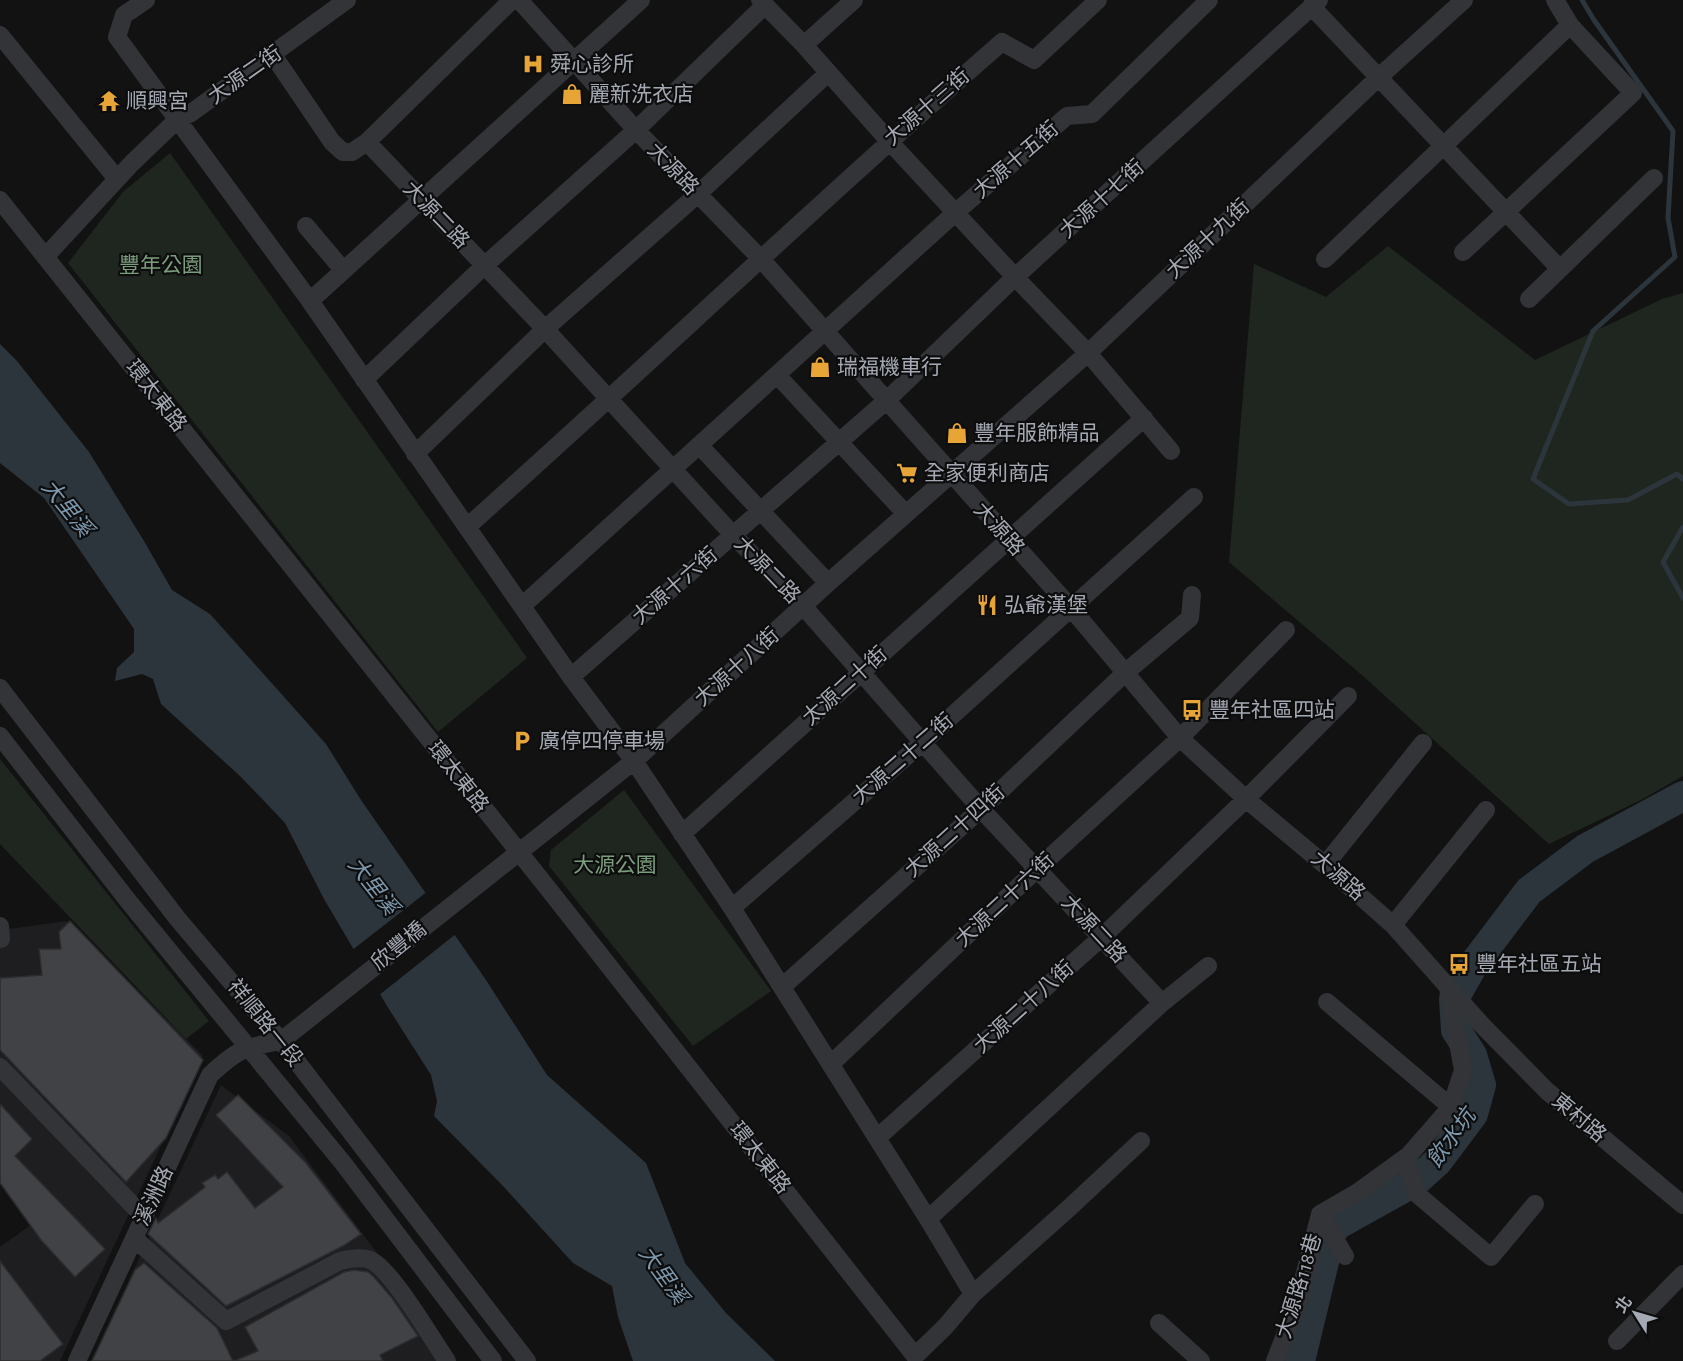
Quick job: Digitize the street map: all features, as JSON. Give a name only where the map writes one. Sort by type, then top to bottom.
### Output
[{"type":"street","points":[[146,0],[124,15],[117,37],[310,301],[572,677],[634,761],[732,908],[928,1219],[967,1299]]},
{"type":"street","name":"大源二街","points":[[45,257],[117,179],[178,119],[191,113],[348,0]]},
{"type":"street","points":[[273,55],[332,142],[343,152],[352,152],[367,142],[512,0]]},
{"type":"street","name":"大源路","points":[[519,0],[636,130],[761,259],[1009,541],[1071,608],[1180,738],[1246,799],[1393,926],[1448,988]]},
{"type":"street","points":[[310,301],[641,0]]},
{"type":"street","points":[[804,45],[854,0]]},
{"type":"street","name":"大源十三街","points":[[467,527],[610,399],[889,141],[1002,42],[1034,60],[1098,0]]},
{"type":"street","name":"大源十五街","points":[[522,606],[956,212],[1067,116],[1092,114],[1209,0]]},
{"type":"street","name":"大源十九街","points":[[951,474],[1088,353],[1379,77],[1464,0]]},
{"type":"street","points":[[1463,252],[1633,93],[1570,25],[1555,0]]},
{"type":"street","points":[[1314,2],[1379,77],[1560,269]]},
{"type":"street","name":"大源十七街","points":[[887,400],[1015,277],[1314,2]]},
{"type":"street","points":[[364,380],[484,266],[636,130],[762,3],[804,45],[889,141],[1088,353],[1171,451]]},
{"type":"street","points":[[1325,259],[1570,25]]},
{"type":"street","points":[[0,34],[117,179]]},
{"type":"street","points":[[415,454],[545,329],[698,194],[828,73]]},
{"type":"street","name":"大源二路","points":[[367,142],[545,329],[734,536],[804,607],[924,741],[981,809],[1162,1003]]},
{"type":"street","points":[[1529,298],[1654,178]]},
{"type":"street","name":"環太東路","points":[[0,200],[554,896],[917,1358],[967,1299],[1141,1141]]},
{"type":"street","points":[[306,226],[343,270]]},
{"type":"street","points":[[777,375],[906,514]]},
{"type":"street","name":"大源十六街","points":[[572,677],[887,400]]},
{"type":"street","name":"太源二十街","points":[[682,834],[860,671],[1009,541],[1144,418]]},
{"type":"street","points":[[699,445],[828,583]]},
{"type":"street","name":"大源十八街","points":[[518,852],[634,761],[951,474]]},
{"type":"street","name":"大源二十二街","points":[[732,908],[924,741],[1194,497]]},
{"type":"street","name":"大源二十四街","points":[[782,987],[981,809],[1126,672],[1190,618],[1192,595]]},
{"type":"street","name":"大源二十六街","points":[[831,1064],[1037,869],[1180,738],[1286,630]]},
{"type":"street","name":"大源二十八街","points":[[877,1138],[1102,937],[1246,799],[1348,696]]},
{"type":"street","name":"祥順路一段","points":[[3,698],[170,909],[281,1041],[527,1361]]},
{"type":"street","name":"祥順路一段","points":[[0,736],[117,887],[343,1163],[493,1361]]},
{"type":"street","points":[[1325,865],[1423,743]]},
{"type":"street","points":[[1393,926],[1486,810]]},
{"type":"street","name":"欣豐橋","points":[[281,1041],[518,852]]},
{"type":"street","points":[[928,1219],[1162,1003],[1208,966]]},
{"type":"street","name":"東村路","points":[[1448,988],[1547,1091],[1683,1205]]},
{"type":"street","name":"大源路118巷","points":[[1275,1361],[1297,1304],[1323,1220],[1358,1192],[1409,1162],[1451,1107],[1463,1070],[1448,988]]},
{"type":"street","points":[[1327,1002],[1451,1107]]},
{"type":"street","points":[[248,1046],[281,1041]]},
{"type":"street","name":"溪洲路","points":[[77,1361],[210,1075],[232,1055],[248,1046]]},
{"type":"street","points":[[0,1067],[144,1217]]},
{"type":"street","points":[[1409,1162],[1418,1195],[1491,1257],[1535,1204]]},
{"type":"street","points":[[1323,1220],[1345,1256]]},
{"type":"street","points":[[134,1238],[226,1321],[340,1261],[371,1259],[386,1271],[447,1361]]},
{"type":"street","points":[[1617,1341],[1683,1274]]},
{"type":"street","points":[[1159,1323],[1201,1361]]},
{"type":"shaded area","points":[[68,921],[203,1056],[60,1361],[0,1361],[0,1247],[35,1222],[0,1173],[0,930]]},
{"type":"shaded area","points":[[221,1085],[289,1136],[399,1282],[452,1361],[91,1361]]},
{"type":"green space","name":"豐年公園","points":[[170,153],[527,658],[438,732],[68,263],[123,192]]},
{"type":"green space","points":[[1388,246],[1535,360],[1662,299],[1683,293],[1683,776],[1641,800],[1549,844],[1363,676],[1229,562],[1254,264],[1326,297]]},
{"type":"green space","points":[[0,759],[209,1021],[186,1039],[0,844]]},
{"type":"green space","name":"大源公園","points":[[624,790],[771,991],[693,1046],[549,866],[551,850]]},
{"type":"water","name":"大里溪","points":[[0,344],[17,361],[89,452],[172,590],[210,614],[326,744],[361,800],[486,980],[547,1075],[646,1163],[685,1263],[726,1313],[775,1361],[633,1361],[618,1317],[612,1286],[573,1263],[503,1186],[434,1116],[437,1101],[431,1075],[324,899],[285,823],[240,776],[161,704],[153,679],[142,674],[115,681],[117,668],[134,652],[134,629],[44,498],[0,463]]},
{"type":"pier","points":[[428,891],[457,933],[378,996],[351,951]]},
{"type":"building","points":[[70,921],[203,1060],[166,1138],[126,1182],[0,1050],[0,978],[42,975],[39,949],[61,949],[59,932]]},
{"type":"building","points":[[238,1095],[306,1163],[361,1234],[343,1246],[226,1306],[148,1234],[156,1218],[158,1223],[205,1187],[202,1183],[215,1175],[218,1179],[227,1172],[255,1208],[283,1187],[216,1115]]},
{"type":"building","points":[[0,1104],[32,1139],[15,1156],[105,1249],[75,1277],[41,1240],[0,1183]]},
{"type":"building","points":[[0,1261],[63,1344],[40,1361],[0,1361]]},
{"type":"building","points":[[144,1263],[217,1328],[233,1361],[92,1361],[135,1270]]},
{"type":"building","points":[[354,1270],[368,1272],[373,1276],[392,1298],[418,1336],[380,1355],[383,1361],[234,1361],[258,1351],[245,1327],[344,1272]]},
{"type":"waterway","points":[[1582,0],[1673,131],[1668,218],[1675,257],[1593,331],[1533,479],[1569,504],[1628,500],[1677,474],[1683,479]]},
{"type":"waterway","points":[[1683,527],[1663,562],[1683,598]]},
{"type":"waterway","name":"飲水坑","points":[[1300,1361],[1331,1233],[1337,1225],[1416,1181],[1437,1162],[1473,1114],[1481,1085],[1472,1055],[1456,1030],[1454,999],[1473,965],[1529,891],[1585,849],[1683,796]]},
{"type":"place","name":"舜心診所","points":[[533,64]]},
{"type":"place","name":"麗新洗衣店","points":[[572,94]]},
{"type":"place","name":"順興宮","points":[[109,101]]},
{"type":"place","name":"瑞福機車行","points":[[820,367]]},
{"type":"place","name":"豐年服飾精品","points":[[957,433]]},
{"type":"place","name":"全家便利商店","points":[[907,473]]},
{"type":"place","name":"弘爺漢堡","points":[[987,605]]},
{"type":"place","name":"豐年社區四站","points":[[1192,710]]},
{"type":"place","name":"廣停四停車場","points":[[522,741]]},
{"type":"place","name":"豐年社區五站","points":[[1459,964]]}]
